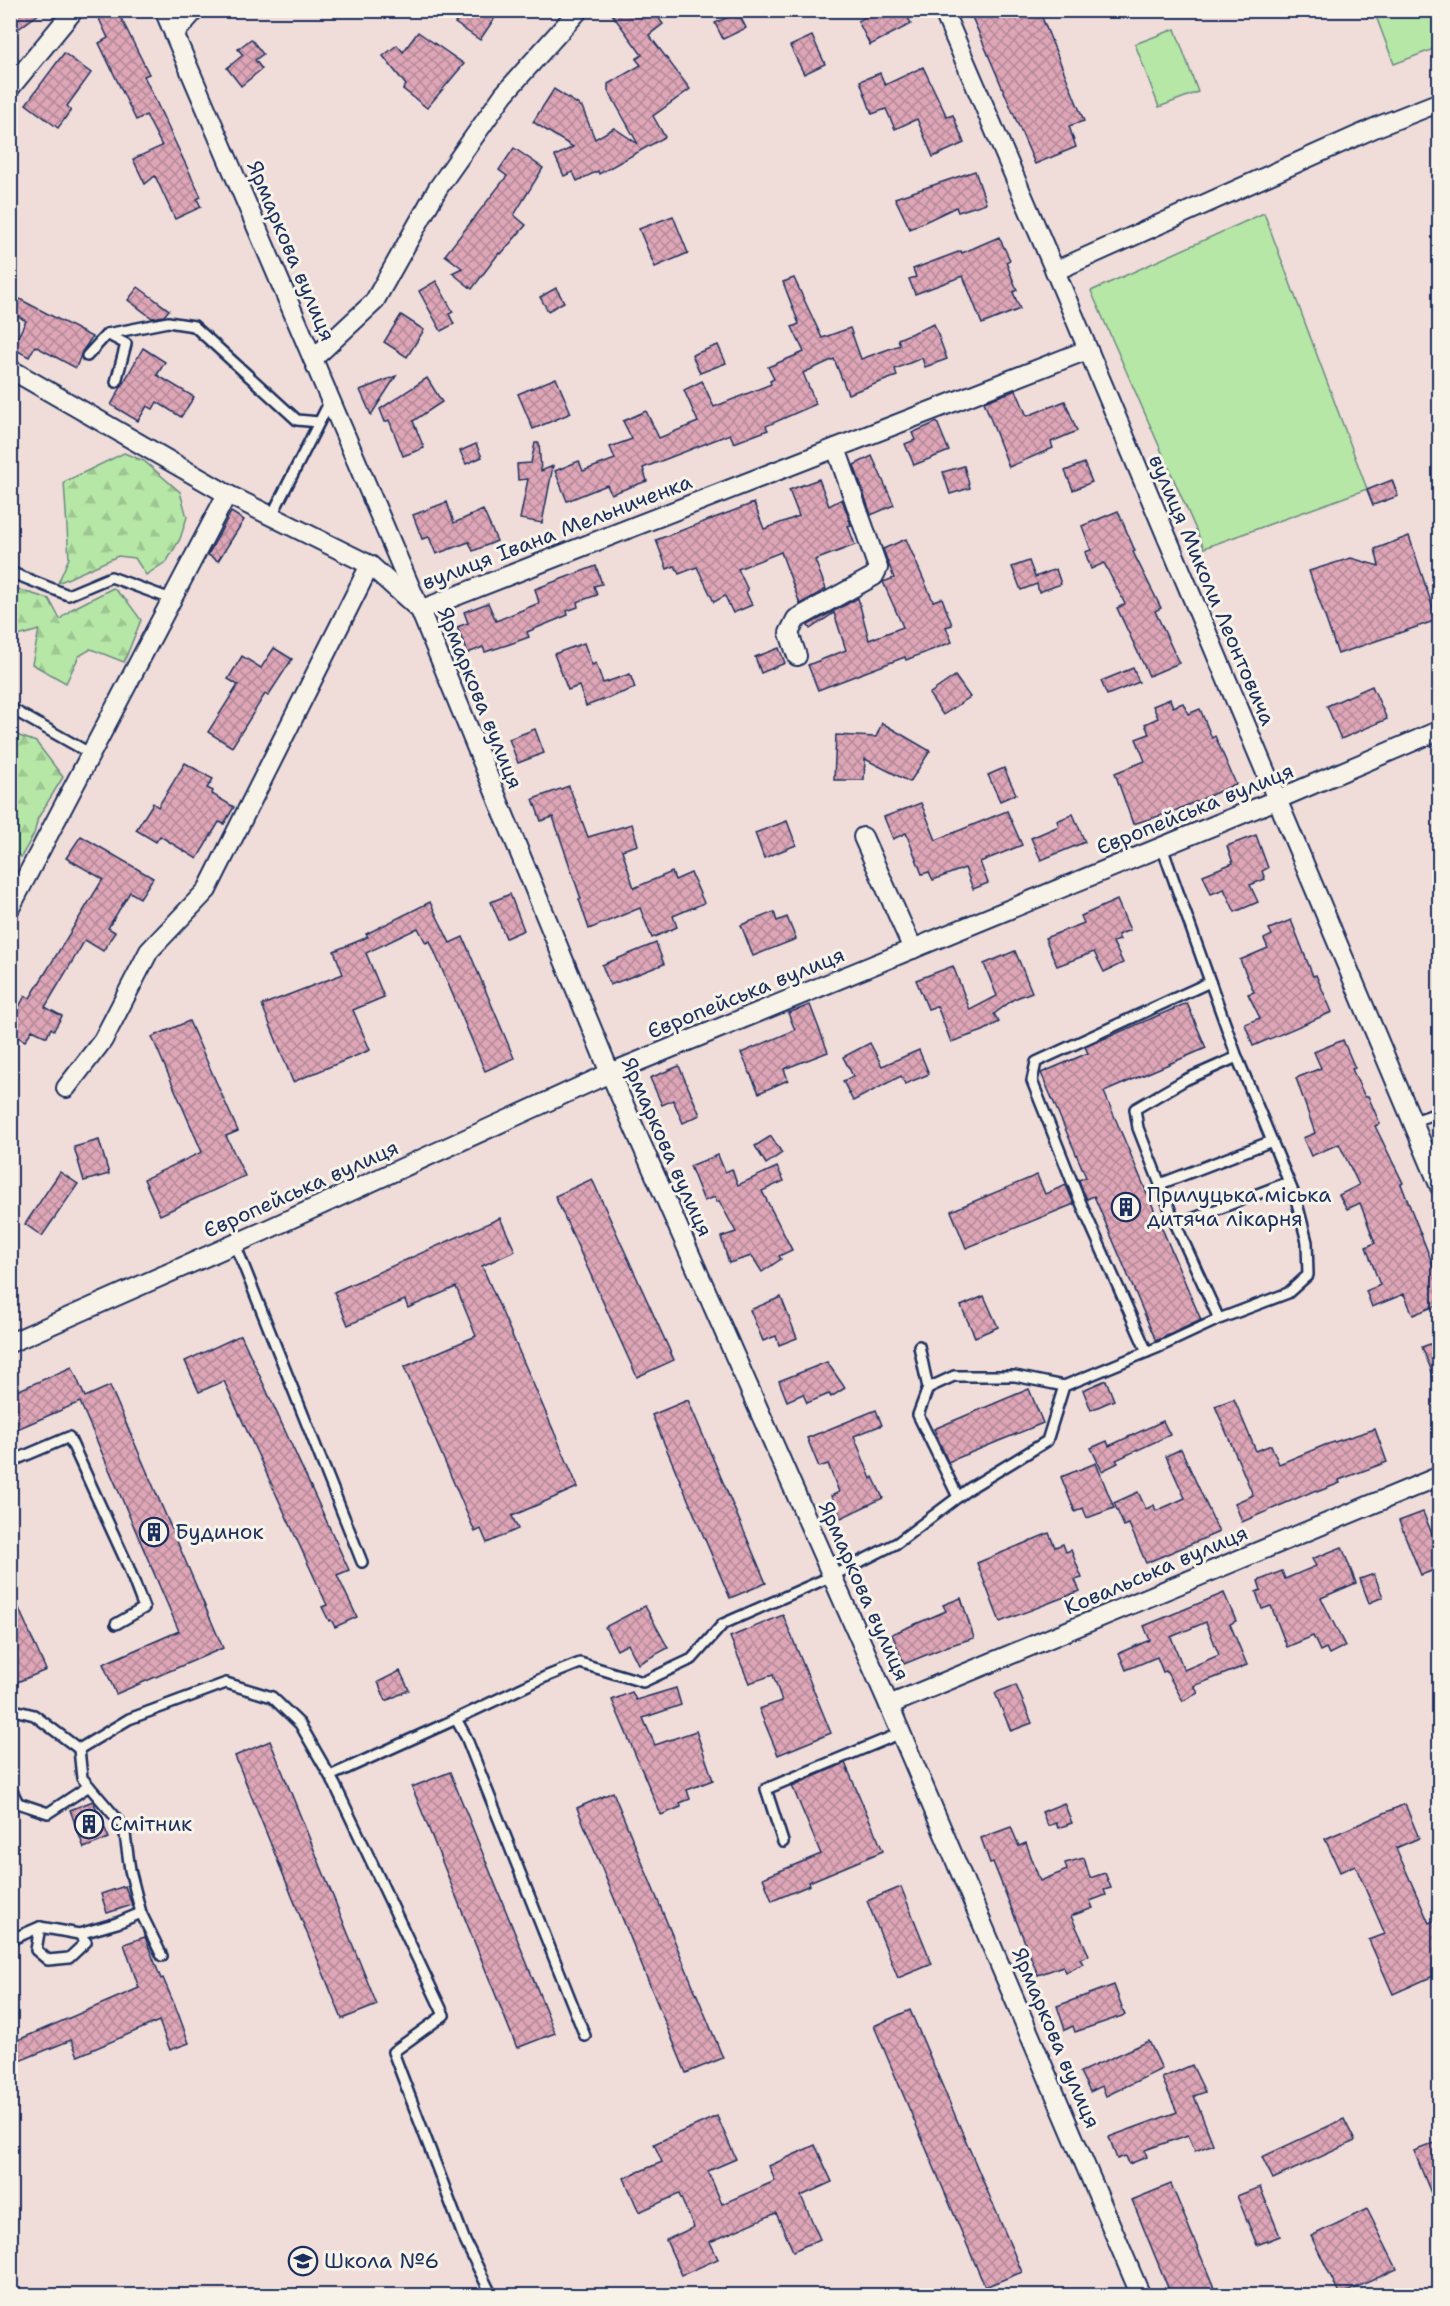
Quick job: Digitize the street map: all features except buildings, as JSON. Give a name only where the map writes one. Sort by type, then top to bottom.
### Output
[{"type":"street","name":"Ярмаркова вулиця","points":[[164,10],[420,610],[610,1073],[889,1705],[1141,2295]]},
{"type":"street","points":[[174,34],[195,10]]},
{"type":"street","points":[[313,359],[374,302],[438,188],[504,94],[579,10]]},
{"type":"street","name":"вулиця Миколи Леонтовича","points":[[943,10],[1440,1187]]},
{"type":"street","points":[[10,88],[69,12]]},
{"type":"street","points":[[1055,271],[1379,126],[1440,102]]},
{"type":"street","name":"вулиця Івана Мельниченка","points":[[10,369],[227,494],[370,565],[420,610],[1087,351]]},
{"type":"street","points":[[797,656],[789,633],[796,619],[874,576],[878,568],[836,448]]},
{"type":"street","points":[[10,908],[227,494]]},
{"type":"street","points":[[66,1088],[103,1040],[149,951],[207,890],[370,565]]},
{"type":"street","name":"Європейська вулиця","points":[[10,1343],[236,1244],[610,1073],[1276,800],[1440,730]]},
{"type":"street","points":[[863,837],[913,949]]},
{"type":"street","name":"Ковальська вулиця","points":[[889,1705],[1440,1476]]},
{"type":"lane","points":[[87,356],[107,334],[168,322],[194,326],[297,420],[319,422]]},
{"type":"lane","points":[[107,334],[126,344],[116,382]]},
{"type":"lane","points":[[272,515],[330,401]]},
{"type":"lane","points":[[10,572],[68,595],[111,577],[171,599]]},
{"type":"lane","points":[[10,708],[91,754]]},
{"type":"lane","points":[[928,1388],[954,1376],[1015,1376],[1064,1386],[1147,1353],[1219,1319],[1288,1293],[1308,1275],[1307,1242],[1296,1199],[1237,1057],[1162,847]]},
{"type":"lane","points":[[1147,1353],[1077,1194],[1032,1081],[1036,1062],[1210,982]]},
{"type":"lane","points":[[1219,1319],[1176,1225],[1138,1128],[1135,1109],[1185,1080],[1237,1057]]},
{"type":"lane","points":[[1411,1122],[1440,1113]]},
{"type":"lane","points":[[1160,1184],[1272,1141]]},
{"type":"lane","points":[[1176,1225],[1289,1182]]},
{"type":"lane","points":[[236,1244],[362,1562]]},
{"type":"lane","points":[[919,1346],[928,1388],[918,1415],[958,1497]]},
{"type":"lane","points":[[330,1776],[580,1663],[643,1682],[692,1659],[723,1624],[832,1576],[897,1543],[958,1497],[1047,1441],[1064,1386]]},
{"type":"lane","points":[[10,1462],[69,1437],[128,1566],[144,1608],[116,1624]]},
{"type":"lane","points":[[79,1749],[129,1719],[226,1683],[272,1697],[300,1724],[330,1776],[444,2015],[393,2052],[465,2241],[492,2295]]},
{"type":"lane","points":[[10,1709],[34,1715],[79,1749],[82,1778],[124,1827],[130,1870],[141,1913],[162,1956]]},
{"type":"lane","points":[[456,1719],[466,1737],[585,2036]]},
{"type":"lane","points":[[783,1842],[766,1789],[901,1733]]},
{"type":"lane","points":[[10,1787],[18,1803],[48,1813],[89,1786]]},
{"type":"lane","points":[[10,1940],[40,1927],[80,1934],[141,1913]]},
{"type":"lane","points":[[40,1927],[36,1950],[48,1960],[69,1958],[86,1942],[80,1934]]},
{"type":"green space","points":[[1374,11],[1439,11],[1439,47],[1394,64]]},
{"type":"green space","points":[[1175,29],[1198,92],[1159,107],[1135,44]]},
{"type":"green space","points":[[1264,213],[1367,489],[1204,548],[1091,291]]},
{"type":"green space","points":[[124,453],[144,461],[180,492],[187,517],[180,539],[167,561],[146,575],[135,558],[118,556],[58,583],[69,558],[64,482]]},
{"type":"green space","points":[[10,587],[49,599],[60,619],[72,609],[113,588],[127,601],[141,620],[124,662],[91,649],[79,656],[66,683],[32,664],[39,630],[11,638]]},
{"type":"green space","points":[[11,733],[36,742],[63,777],[38,818],[34,834],[21,857],[11,849]]},
{"type":"place","name":"Прилуцька міська дитяча лікарня","points":[[1126,1207]]},
{"type":"place","name":"Будинок","points":[[154,1532]]},
{"type":"place","name":"Смітник","points":[[89,1824]]},
{"type":"place","name":"Школа №6","points":[[303,2261]]}]
